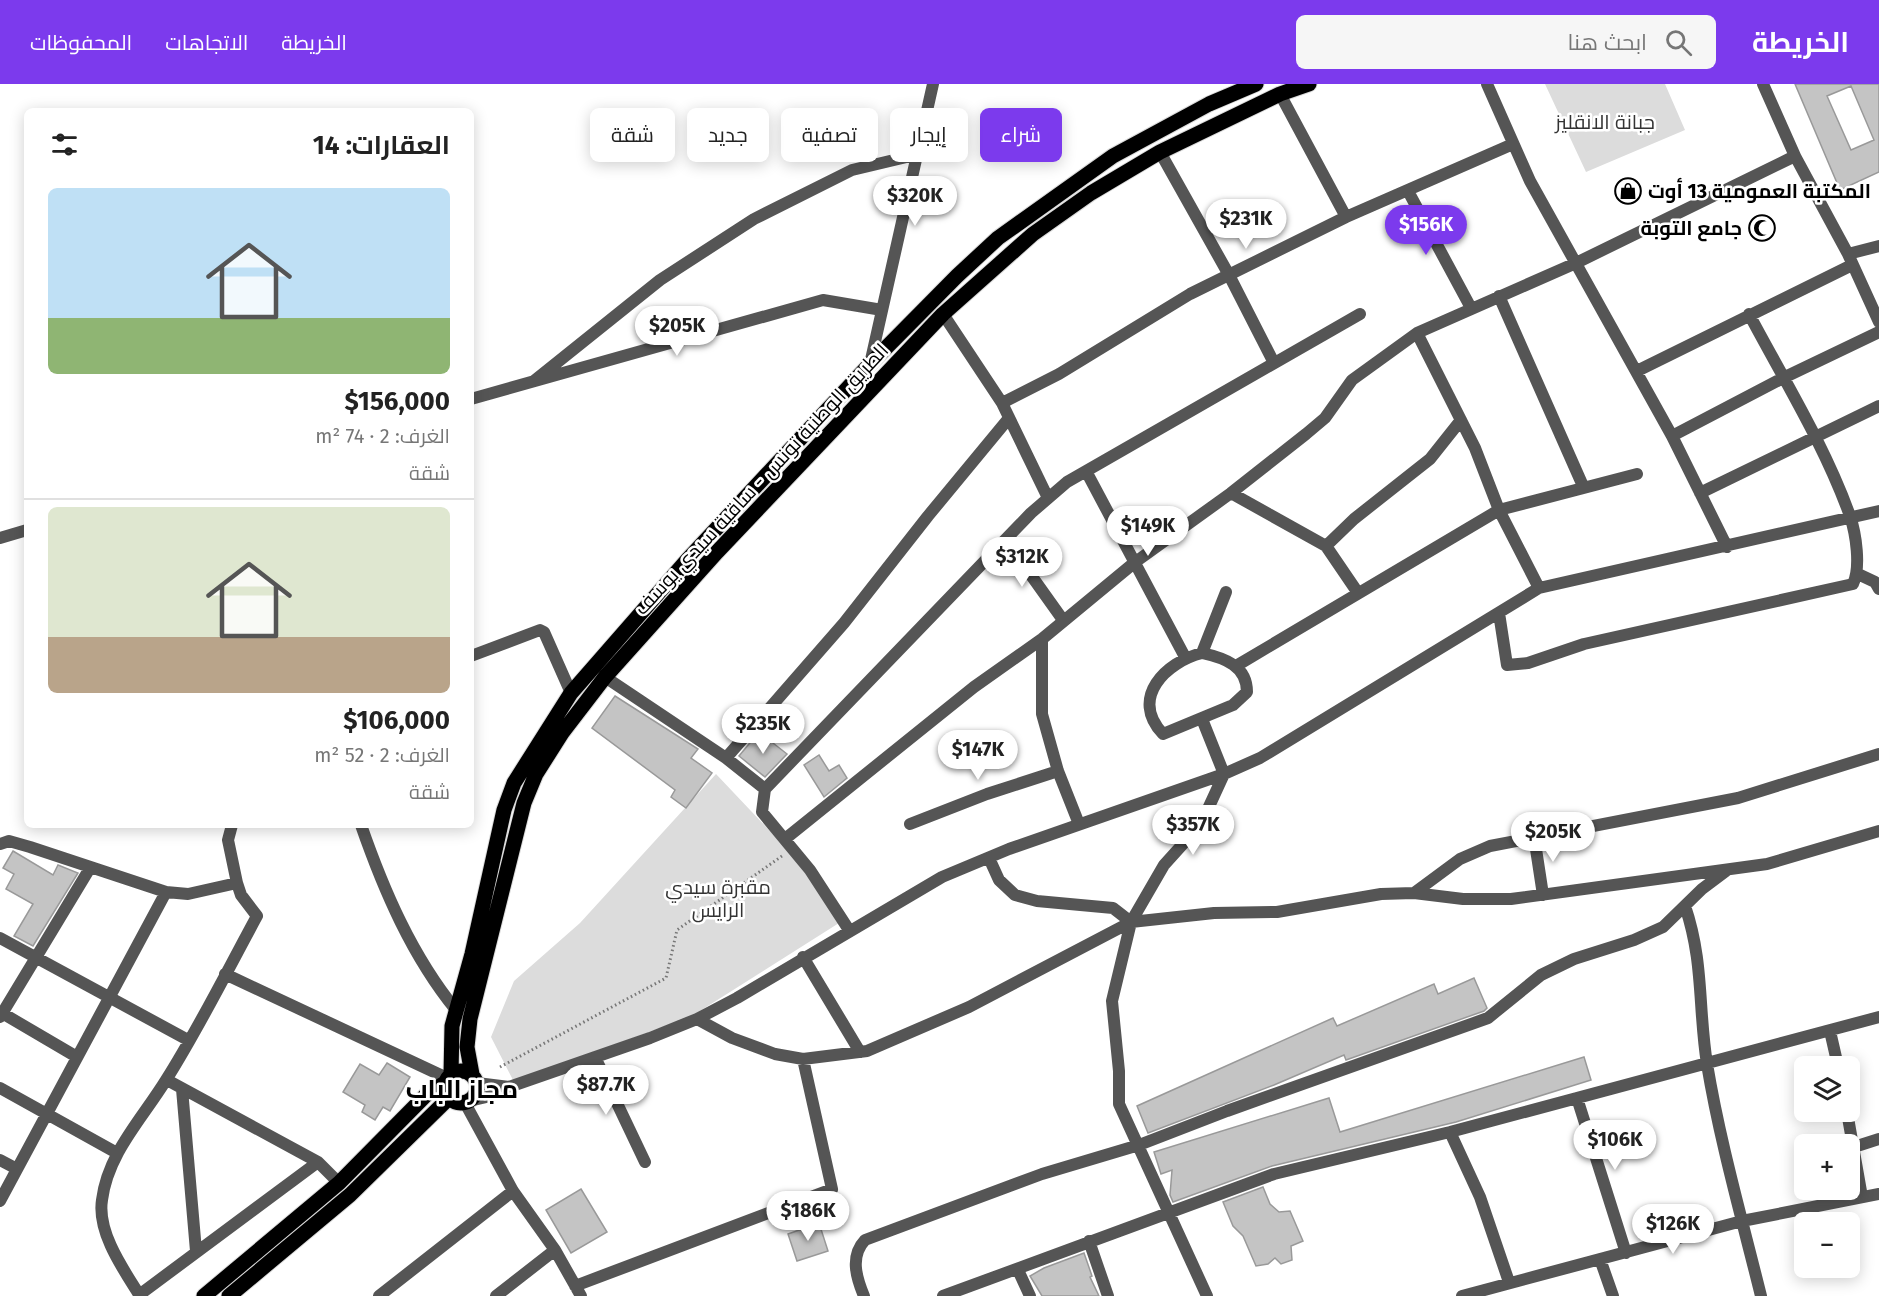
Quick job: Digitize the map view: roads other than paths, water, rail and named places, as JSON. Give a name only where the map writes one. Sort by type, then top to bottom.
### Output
[{"type":"main road","name":"الطريق الوطنية تونس - ساقية سيدي يوسف","points":[[448,1078],[452,1026],[472,954],[504,810],[514,783],[571,693],[689,558],[870,364],[998,238],[1113,156],[1170,124],[1256,84]]},
{"type":"main road","name":"الطريق الوطنية تونس - ساقية سيدي يوسف","points":[[474,1079],[467,1047],[470,1019],[518,819],[536,774],[605,677],[733,535],[944,314],[1033,234],[1091,193],[1160,152],[1280,94],[1309,84]]},
{"type":"main road","points":[[204,1296],[339,1183],[427,1094],[461,1070],[474,1079],[476,1093],[467,1102],[449,1098]]},
{"type":"main road","points":[[229,1296],[350,1195],[449,1098],[448,1078]]},
{"type":"street","points":[[927,108],[933,84]]},
{"type":"street","points":[[1487,84],[1513,144],[1672,436],[1728,547]]},
{"type":"street","points":[[1763,84],[1795,156],[1850,260],[1879,322]]},
{"type":"street","points":[[1280,94],[1346,217]]},
{"type":"street","points":[[1002,403],[1059,374],[1190,294],[1346,217],[1513,144]]},
{"type":"street","points":[[1160,152],[1275,363]]},
{"type":"street","points":[[785,839],[974,687],[1042,639],[1134,563],[1231,493],[1325,418],[1352,380],[1417,333],[1576,262],[1795,156]]},
{"type":"street","points":[[534,381],[660,280],[754,219],[852,170],[890,161]]},
{"type":"street","points":[[870,364],[914,162]]},
{"type":"street","points":[[1408,190],[1471,308]]},
{"type":"street","points":[[1637,371],[1879,246]]},
{"type":"street","points":[[1499,296],[1583,486]]},
{"type":"street","points":[[474,398],[823,300],[882,310]]},
{"type":"street","points":[[944,314],[1002,403],[1048,498]]},
{"type":"street","points":[[849,930],[810,870],[762,812],[765,789],[1048,498],[1086,471],[1360,314]]},
{"type":"street","points":[[1499,614],[1507,665],[1528,663],[1584,644],[1853,584],[1858,574],[1851,518],[1813,436],[1749,314]]},
{"type":"street","points":[[1672,436],[1783,378],[1879,332]]},
{"type":"street","points":[[1417,333],[1461,420],[1499,510],[1539,588]]},
{"type":"street","points":[[1700,493],[1813,436],[1879,406]]},
{"type":"street","points":[[726,758],[844,623],[928,516],[1010,418]]},
{"type":"street","points":[[1326,546],[1354,519],[1430,459],[1461,420]]},
{"type":"street","points":[[1086,471],[1185,657]]},
{"type":"street","points":[[1236,666],[1499,510],[1583,486],[1637,474]]},
{"type":"street","points":[[1231,493],[1326,546],[1358,593]]},
{"type":"street","points":[[803,1059],[832,1189],[578,1291],[555,1250],[513,1191],[467,1102],[491,1096],[509,1087],[697,1019],[737,998],[942,877],[1079,824],[1224,774],[1260,758],[1539,588],[1879,511]]},
{"type":"street","points":[[0,538],[24,531]]},
{"type":"street","points":[[1006,540],[1063,620]]},
{"type":"street","points":[[1858,574],[1875,582],[1879,590]]},
{"type":"street","points":[[1202,653],[1226,592]]},
{"type":"street","points":[[474,655],[540,630],[544,632],[571,693]]},
{"type":"street","points":[[1042,639],[1042,714],[1058,771],[1079,824]]},
{"type":"street","points":[[1202,653],[1227,659],[1236,666],[1247,682],[1247,692],[1233,705],[1163,734],[1154,723],[1151,713],[1149,701],[1153,689],[1162,675],[1185,657],[1202,653]]},
{"type":"street","points":[[605,677],[726,758],[765,789]]},
{"type":"street","points":[[1202,719],[1224,774],[1202,824],[1164,865],[1131,922],[1112,1001],[1119,1071],[1119,1104],[1207,1296]]},
{"type":"street","points":[[1414,893],[1460,859],[1490,846],[1749,796],[1879,754]]},
{"type":"street","points":[[909,824],[987,794],[1058,771]]},
{"type":"street","points":[[230,828],[228,840],[237,883],[241,895],[257,916],[167,1080],[117,1153],[101,1201],[103,1223],[114,1250],[139,1295],[318,1161]]},
{"type":"street","points":[[362,828],[380,879],[415,950],[434,982],[456,1010]]},
{"type":"street","points":[[697,1019],[732,1038],[775,1054],[803,1059],[860,1052],[887,1044],[962,1010],[1131,922],[1214,913],[1277,912],[1381,894],[1414,893],[1463,899],[1511,899],[1767,864],[1879,831]]},
{"type":"street","points":[[1534,836],[1543,895]]},
{"type":"street","points":[[0,844],[9,841],[30,846],[166,892],[188,894],[237,883]]},
{"type":"street","points":[[989,858],[999,880],[1015,895],[1037,900],[1113,908],[1131,922]]},
{"type":"street","points":[[77,1057],[1,1015],[90,868]]},
{"type":"street","points":[[864,1296],[855,1260],[858,1248],[865,1240],[1042,1174],[1139,1145],[1227,1111],[1488,1018],[1541,975],[1574,959],[1634,940],[1663,927],[1702,889],[1729,869]]},
{"type":"street","points":[[0,1201],[166,892]]},
{"type":"street","points":[[1685,906],[1693,929],[1701,970],[1702,1030],[1707,1064],[1729,1173],[1761,1296]]},
{"type":"street","points":[[0,939],[188,1040]]},
{"type":"street","points":[[803,957],[860,1052]]},
{"type":"street","points":[[225,974],[448,1078]]},
{"type":"street","points":[[943,1296],[1018,1270],[1168,1211],[1274,1174],[1450,1132],[1879,1017]]},
{"type":"street","points":[[1830,1031],[1836,1056]]},
{"type":"street","points":[[595,1057],[645,1162]]},
{"type":"street","points":[[474,1079],[509,1087]]},
{"type":"street","points":[[167,1080],[318,1161],[339,1183]]},
{"type":"street","points":[[0,1088],[117,1153]]},
{"type":"street","points":[[182,1089],[196,1251]]},
{"type":"street","points":[[1577,1098],[1626,1253]]},
{"type":"street","points":[[1450,1132],[1480,1197],[1509,1282]]},
{"type":"street","points":[[1860,1145],[1879,1139]]},
{"type":"street","points":[[0,1160],[17,1169]]},
{"type":"street","points":[[1860,1184],[1862,1197]]},
{"type":"street","points":[[379,1296],[513,1191]]},
{"type":"street","points":[[1469,1295],[1509,1282],[1742,1221],[1879,1194]]},
{"type":"street","points":[[1089,1241],[1108,1296]]},
{"type":"street","points":[[496,1296],[555,1250]]},
{"type":"street","points":[[1600,1259],[1613,1296]]},
{"type":"street","points":[[1018,1270],[1030,1296]]},
{"type":"place","name":"المكتبة العمومية 13 أوت","points":[[1628,191]]},
{"type":"place","name":"جامع التوبة","points":[[1762,228]]},
{"type":"district","name":"مجاز الباب","points":[[462,1089]]},
{"type":"park label","name":"جبانة الانقليز","points":[[1605,122]]},
{"type":"park label","name":"مقبرة سيدي الرايس","points":[[718,898]]}]
